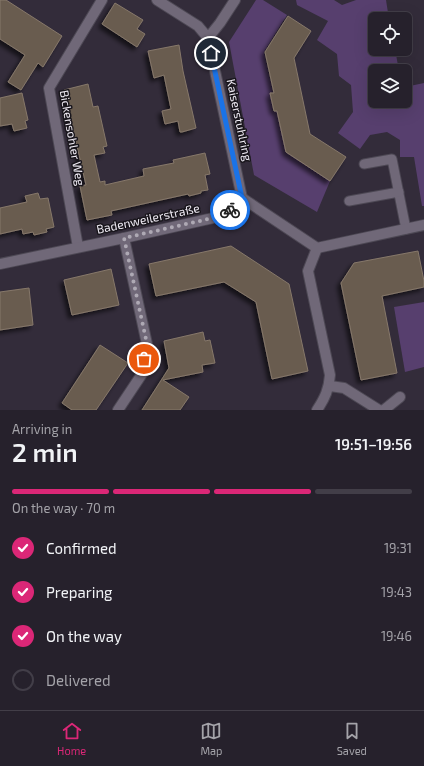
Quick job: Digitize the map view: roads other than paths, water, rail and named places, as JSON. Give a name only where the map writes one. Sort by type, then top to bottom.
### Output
[{"type":"street","name":"Bickensohler Weg","points":[[78,247],[49,88],[102,0]]},
{"type":"street","points":[[157,0],[198,26],[208,38],[235,0]]},
{"type":"street","name":"Kaiserstuhlring","points":[[208,38],[242,198]]},
{"type":"street","name":"Badenweilerstraße","points":[[0,264],[222,216],[242,198]]},
{"type":"street","points":[[242,198],[317,248],[424,225]]},
{"type":"street","points":[[118,410],[142,374],[147,344],[124,238]]},
{"type":"street","points":[[317,248],[308,270],[330,375],[330,386],[325,398],[317,410]]},
{"type":"street","points":[[330,386],[344,388],[379,410]]},
{"type":"street","points":[[384,410],[400,398]]},
{"type":"lane","points":[[364,164],[392,159],[406,229]]},
{"type":"lane","points":[[349,202],[399,192]]}]
